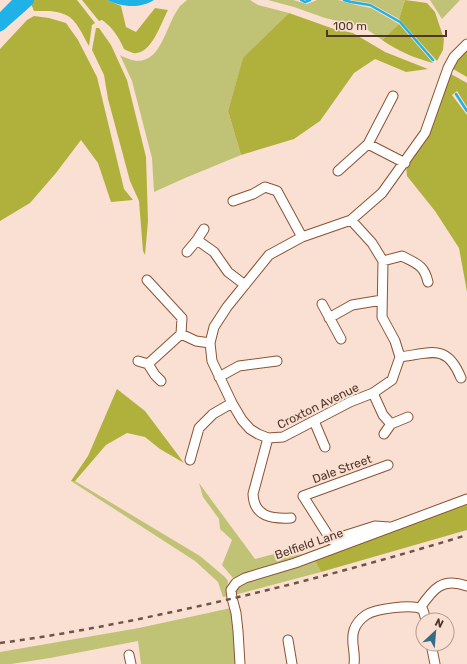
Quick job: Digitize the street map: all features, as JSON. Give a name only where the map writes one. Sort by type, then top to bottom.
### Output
[{"type":"street","name":"Croxton Avenue","points":[[400,357],[392,380],[373,393],[350,402],[283,437],[268,438],[250,429],[242,420],[232,403],[212,361],[210,343],[214,327],[219,318],[269,255],[302,237],[352,220],[382,193],[405,163],[425,132],[448,68],[454,56],[467,44]]},
{"type":"street","points":[[338,171],[368,144],[393,96]]},
{"type":"street","points":[[368,144],[405,163]]},
{"type":"street","points":[[233,201],[253,194],[265,187],[277,191],[302,237]]},
{"type":"street","points":[[352,220],[372,243],[383,261],[382,317],[395,341],[400,357],[439,352],[449,358],[456,365],[461,378]]},
{"type":"street","points":[[187,252],[204,229]]},
{"type":"street","points":[[197,240],[214,252],[228,272],[244,285]]},
{"type":"street","points":[[383,261],[402,256],[417,264],[426,272],[428,282]]},
{"type":"street","points":[[147,280],[182,318],[181,334],[148,364]]},
{"type":"street","points":[[329,318],[352,304],[382,300]]},
{"type":"street","points":[[322,304],[341,339]]},
{"type":"street","points":[[181,334],[196,341],[210,343]]},
{"type":"street","points":[[219,377],[239,366],[277,361]]},
{"type":"street","points":[[138,362],[148,364],[161,381]]},
{"type":"street","points":[[373,393],[383,415],[391,424]]},
{"type":"street","points":[[190,460],[199,428],[213,414],[232,403]]},
{"type":"street","points":[[384,434],[391,424],[408,418]]},
{"type":"street","points":[[314,421],[325,447]]},
{"type":"street","points":[[268,438],[253,494],[254,501],[263,514],[278,519],[291,518]]},
{"type":"street","name":"Dale Street","points":[[388,465],[303,496],[331,540],[374,526],[392,527]]},
{"type":"street","name":"Belfield Lane","points":[[240,664],[236,613],[231,590],[236,583],[245,578],[295,563],[467,499]]},
{"type":"street","points":[[420,608],[434,589],[441,585],[459,583],[467,586]]},
{"type":"street","points":[[354,664],[355,657],[352,640],[353,635],[356,626],[367,614],[408,606],[420,608],[423,612]]},
{"type":"street","points":[[288,640],[292,664]]},
{"type":"street","points":[[433,652],[435,664]]},
{"type":"green space","points":[[187,0],[250,0],[258,5],[289,13],[243,59],[228,111],[241,155],[154,192],[152,158],[132,81],[120,55],[133,60],[143,60],[152,56],[158,48],[179,8]]},
{"type":"green space","points":[[268,0],[293,0],[307,4],[317,0],[338,0],[371,8],[399,24],[382,40],[368,30],[359,26],[325,18]]},
{"type":"green space","points":[[350,0],[405,0],[399,19],[370,3]]},
{"type":"green space","points":[[430,0],[460,0],[442,19]]},
{"type":"green space","points":[[71,481],[75,481],[200,556],[228,581],[228,596],[223,597],[218,582],[195,561]]},
{"type":"green space","points":[[199,483],[255,559],[289,550],[292,556],[303,554],[327,545],[327,547],[233,578],[222,565],[232,540],[220,529],[219,519],[203,497]]},
{"type":"green space","points":[[315,561],[321,572],[234,595],[236,589],[241,584]]},
{"type":"green space","points":[[231,608],[236,664],[141,664],[138,641],[50,658],[11,664],[0,664],[0,652],[139,628]]},
{"type":"shaded area","points":[[77,0],[95,23],[92,25],[89,46],[70,17],[58,12],[34,11],[30,1]]},
{"type":"shaded area","points":[[82,0],[107,0],[121,6],[126,27],[136,32],[155,8],[168,10],[155,38],[145,49],[139,53],[133,53],[124,49],[112,29],[102,20],[99,21]]},
{"type":"shaded area","points":[[405,0],[427,3],[435,12],[444,39],[443,50],[437,61],[399,19]]},
{"type":"shaded area","points":[[289,13],[334,29],[353,33],[385,52],[428,69],[406,72],[375,59],[354,73],[320,121],[294,139],[241,155],[228,111],[243,58]]},
{"type":"shaded area","points":[[34,16],[49,18],[66,23],[78,40],[97,77],[124,189],[133,200],[111,202],[98,163],[81,140],[56,173],[30,203],[0,221],[0,49],[27,20]]},
{"type":"shaded area","points":[[399,24],[433,63],[406,54],[382,40]]},
{"type":"shaded area","points":[[96,28],[99,28],[111,45],[127,80],[146,157],[148,221],[145,255],[143,251],[139,201],[130,181],[108,99],[104,75],[92,50]]},
{"type":"shaded area","points":[[467,51],[467,77],[453,69],[458,60]]},
{"type":"shaded area","points":[[451,74],[467,83],[467,107],[457,91],[452,95],[467,115],[467,292],[459,248],[435,211],[407,176],[406,166],[426,141]]},
{"type":"shaded area","points":[[117,389],[145,411],[184,463],[160,449],[145,437],[127,433],[106,445],[75,481],[71,481],[88,456]]},
{"type":"shaded area","points":[[467,503],[467,530],[321,572],[315,561]]},
{"type":"water","points":[[12,0],[22,0],[27,9],[0,32],[0,12]]},
{"type":"water","points":[[107,0],[154,0],[143,5],[130,6]]},
{"type":"waterway","points":[[0,24],[27,0]]},
{"type":"waterway","points":[[301,0],[305,2],[310,0]]},
{"type":"waterway","points":[[344,0],[370,5],[400,22],[433,60]]},
{"type":"waterway","points":[[456,94],[467,111]]},
{"type":"railway","points":[[0,643],[99,627],[236,598],[352,568],[467,535]]}]
